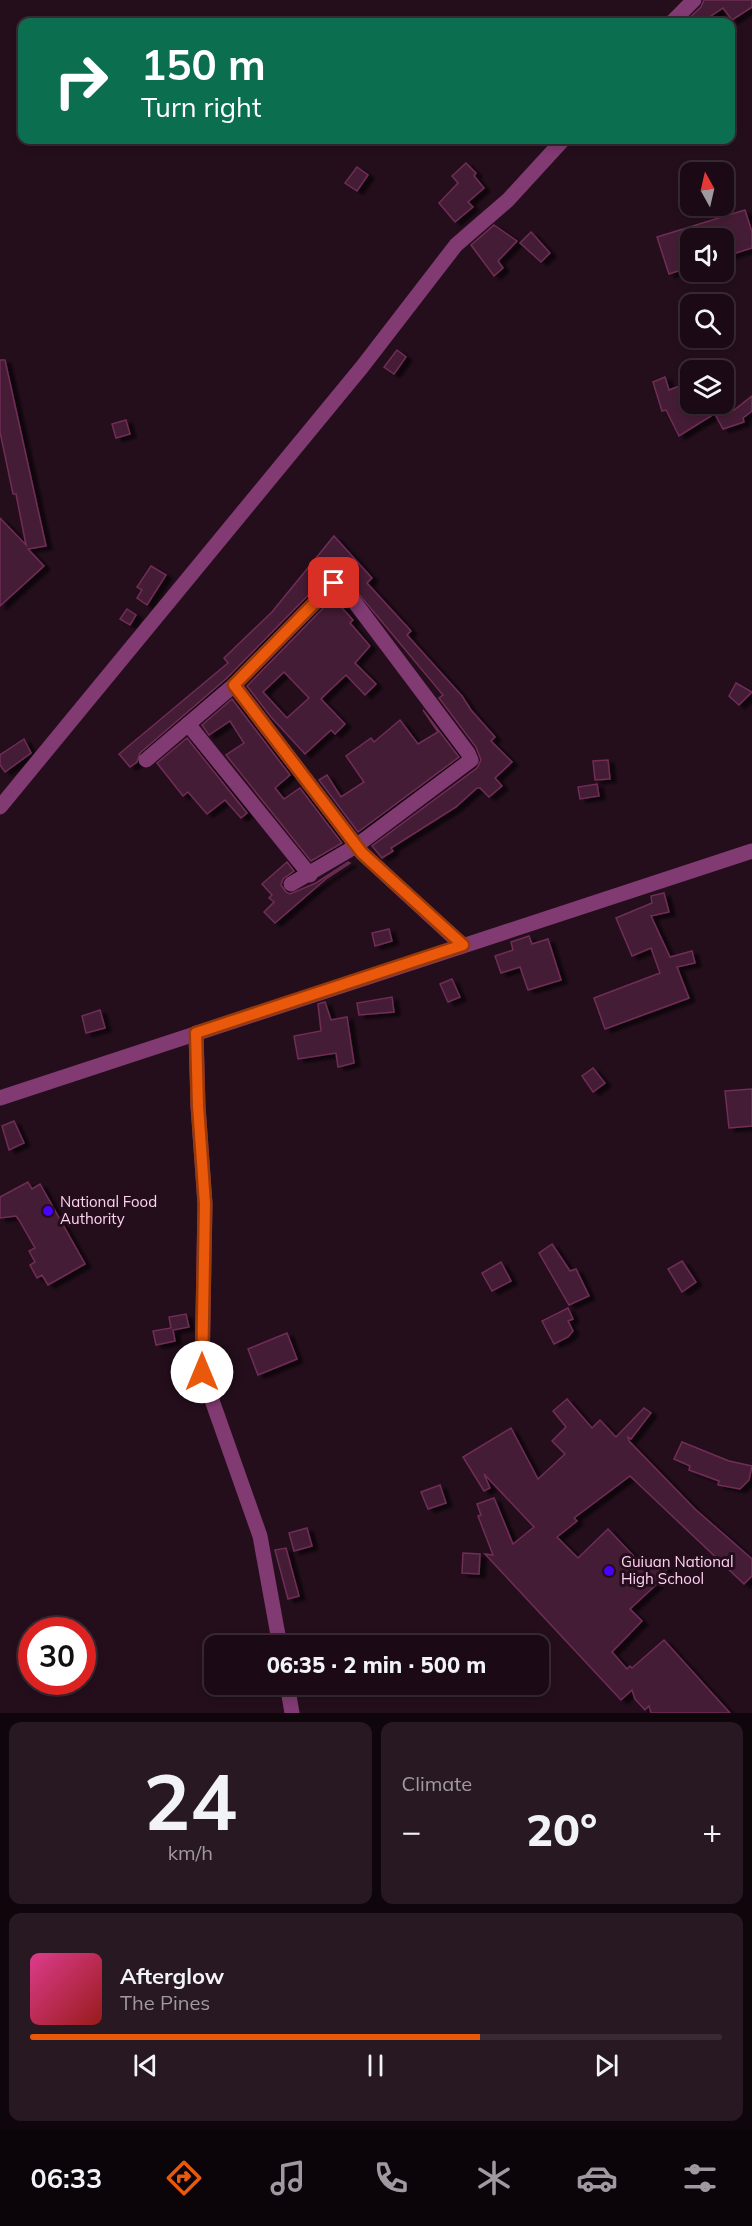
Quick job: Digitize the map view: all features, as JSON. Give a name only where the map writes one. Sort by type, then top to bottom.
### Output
[{"type":"street","points":[[676,18],[694,0]]},
{"type":"street","points":[[0,807],[362,367],[456,245],[508,201],[558,144]]},
{"type":"street","points":[[146,760],[234,685],[334,583],[341,584],[471,760],[356,846],[310,875],[291,884]]},
{"type":"street","points":[[234,685],[356,846],[463,945]]},
{"type":"street","points":[[188,724],[310,875]]},
{"type":"street","points":[[0,1098],[752,851]]},
{"type":"street","points":[[196,1033],[198,1106],[205,1204],[202,1372],[260,1536],[278,1635]]},
{"type":"street","points":[[289,1695],[292,1713]]},
{"type":"building","points":[[704,0],[752,0],[752,7],[735,18],[730,18],[723,8],[708,18],[689,18],[701,7]]},
{"type":"building","points":[[466,163],[476,173],[474,176],[484,188],[468,202],[473,207],[455,222],[439,203],[458,183],[452,176]]},
{"type":"building","points":[[357,167],[368,175],[357,191],[345,183]]},
{"type":"building","points":[[745,210],[752,232],[752,248],[734,254],[734,228],[686,228],[725,216],[734,216],[734,213]]},
{"type":"building","points":[[494,225],[517,241],[498,261],[503,268],[494,276],[471,245]]},
{"type":"building","points":[[680,230],[680,270],[669,274],[657,237]]},
{"type":"building","points":[[531,232],[550,253],[541,262],[520,243]]},
{"type":"building","points":[[397,350],[406,357],[394,374],[384,367]]},
{"type":"building","points":[[0,360],[5,360],[46,546],[28,549],[44,566],[0,606],[0,518],[26,545],[0,432]]},
{"type":"building","points":[[665,377],[669,390],[680,386],[680,414],[710,414],[711,416],[679,436],[666,410],[662,411],[653,382]]},
{"type":"building","points":[[752,396],[752,411],[743,418],[744,422],[723,429],[716,416],[734,414],[734,410]]},
{"type":"building","points":[[126,420],[130,434],[116,438],[112,424]]},
{"type":"building","points":[[334,536],[372,578],[367,583],[411,631],[407,635],[462,696],[495,737],[491,741],[512,762],[495,778],[502,786],[489,797],[477,788],[456,807],[391,848],[393,851],[382,858],[372,846],[477,768],[481,760],[476,747],[439,698],[443,695],[343,575],[327,576],[227,678],[140,753],[137,762],[130,767],[119,754],[228,663],[224,658],[272,612]]},
{"type":"building","points":[[151,566],[166,575],[147,605],[137,598],[142,590],[137,587]]},
{"type":"building","points":[[337,594],[344,605],[342,608],[353,620],[350,623],[370,646],[355,663],[376,684],[365,695],[346,675],[328,692],[321,699],[345,724],[335,734],[331,730],[305,754],[271,717],[247,686]],"holes":[[[284,672],[309,698],[287,718],[263,692]]]},
{"type":"building","points":[[127,609],[136,615],[130,625],[120,619]]},
{"type":"building","points":[[736,683],[752,692],[739,705],[729,696]]},
{"type":"building","points":[[232,699],[290,775],[275,788],[284,799],[300,788],[342,843],[311,861],[226,755],[244,743],[230,721],[209,735],[202,725]]},
{"type":"building","points":[[423,710],[459,757],[358,832],[319,780],[327,775],[341,797],[364,782],[346,756],[371,738],[374,742],[400,720],[418,744],[438,732]]},
{"type":"building","points":[[187,738],[247,813],[241,818],[225,800],[207,814],[188,792],[183,796],[157,763]]},
{"type":"building","points":[[24,739],[31,753],[5,772],[0,765],[0,755]]},
{"type":"building","points":[[608,760],[610,779],[595,780],[593,761]]},
{"type":"building","points":[[597,784],[599,796],[580,799],[578,787]]},
{"type":"building","points":[[287,862],[294,871],[283,879],[281,885],[290,894],[316,883],[348,862],[350,863],[327,878],[275,923],[264,912],[274,902],[269,898],[272,895],[262,884]]},
{"type":"building","points":[[664,893],[669,912],[651,916],[670,957],[692,951],[695,963],[677,967],[689,998],[605,1029],[594,998],[660,973],[651,948],[632,956],[616,918],[652,903],[651,896]]},
{"type":"building","points":[[389,929],[392,941],[375,946],[372,933]]},
{"type":"building","points":[[529,936],[532,944],[548,939],[561,980],[528,990],[520,967],[501,973],[495,956],[513,950],[511,942]]},
{"type":"building","points":[[452,979],[460,997],[448,1002],[440,984]]},
{"type":"building","points":[[392,997],[394,1012],[359,1015],[357,1003]]},
{"type":"building","points":[[325,1002],[331,1020],[347,1017],[354,1063],[338,1067],[336,1053],[298,1059],[294,1036],[321,1031],[318,1004]]},
{"type":"building","points":[[100,1010],[105,1028],[86,1033],[82,1016]]},
{"type":"building","points":[[593,1068],[605,1083],[593,1092],[582,1076]]},
{"type":"building","points":[[752,1089],[752,1126],[729,1128],[725,1091]]},
{"type":"building","points":[[14,1121],[24,1143],[9,1150],[2,1126]]},
{"type":"building","points":[[28,1182],[32,1189],[40,1184],[85,1264],[48,1285],[42,1275],[37,1278],[30,1265],[35,1262],[29,1251],[35,1248],[19,1220],[16,1216],[0,1218],[0,1197]]},
{"type":"building","points":[[552,1244],[570,1271],[576,1269],[589,1296],[569,1305],[539,1253]]},
{"type":"building","points":[[682,1261],[696,1282],[682,1292],[668,1269]]},
{"type":"building","points":[[501,1262],[511,1281],[492,1291],[482,1273]]},
{"type":"building","points":[[568,1308],[573,1319],[568,1321],[573,1331],[568,1337],[554,1344],[542,1321]]},
{"type":"building","points":[[186,1314],[189,1327],[173,1330],[175,1341],[156,1345],[153,1331],[171,1328],[169,1317]]},
{"type":"building","points":[[287,1333],[297,1359],[258,1375],[248,1349]]},
{"type":"building","points":[[567,1399],[592,1428],[600,1420],[616,1437],[644,1408],[651,1413],[631,1439],[628,1437],[629,1441],[695,1509],[752,1559],[752,1576],[744,1584],[630,1476],[574,1518],[577,1521],[557,1537],[578,1558],[608,1529],[646,1569],[660,1559],[667,1569],[655,1579],[658,1583],[630,1609],[642,1621],[612,1652],[627,1669],[630,1666],[632,1668],[664,1640],[730,1713],[651,1713],[649,1706],[645,1710],[635,1699],[632,1690],[621,1700],[485,1554],[493,1555],[478,1516],[481,1515],[477,1504],[494,1498],[513,1544],[534,1527],[484,1474],[490,1488],[484,1491],[463,1457],[511,1428],[538,1479],[565,1454],[552,1441],[566,1427],[553,1411]]},
{"type":"building","points":[[682,1442],[729,1461],[752,1466],[749,1480],[740,1489],[718,1485],[719,1481],[689,1470],[690,1466],[674,1459]]},
{"type":"building","points":[[440,1485],[446,1503],[428,1509],[421,1492]]},
{"type":"building","points":[[307,1528],[312,1546],[294,1551],[289,1533]]},
{"type":"building","points":[[286,1548],[299,1596],[288,1599],[275,1550]]},
{"type":"building","points":[[463,1553],[480,1554],[479,1574],[462,1573]]},
{"type":"place","name":"National Food Authority","points":[[48,1211]]},
{"type":"place","name":"Guiuan National High School","points":[[609,1571]]},
{"type":"route","points":[[202,1372],[205,1204],[198,1106],[196,1033],[463,945],[362,853],[234,685],[334,583]]}]
